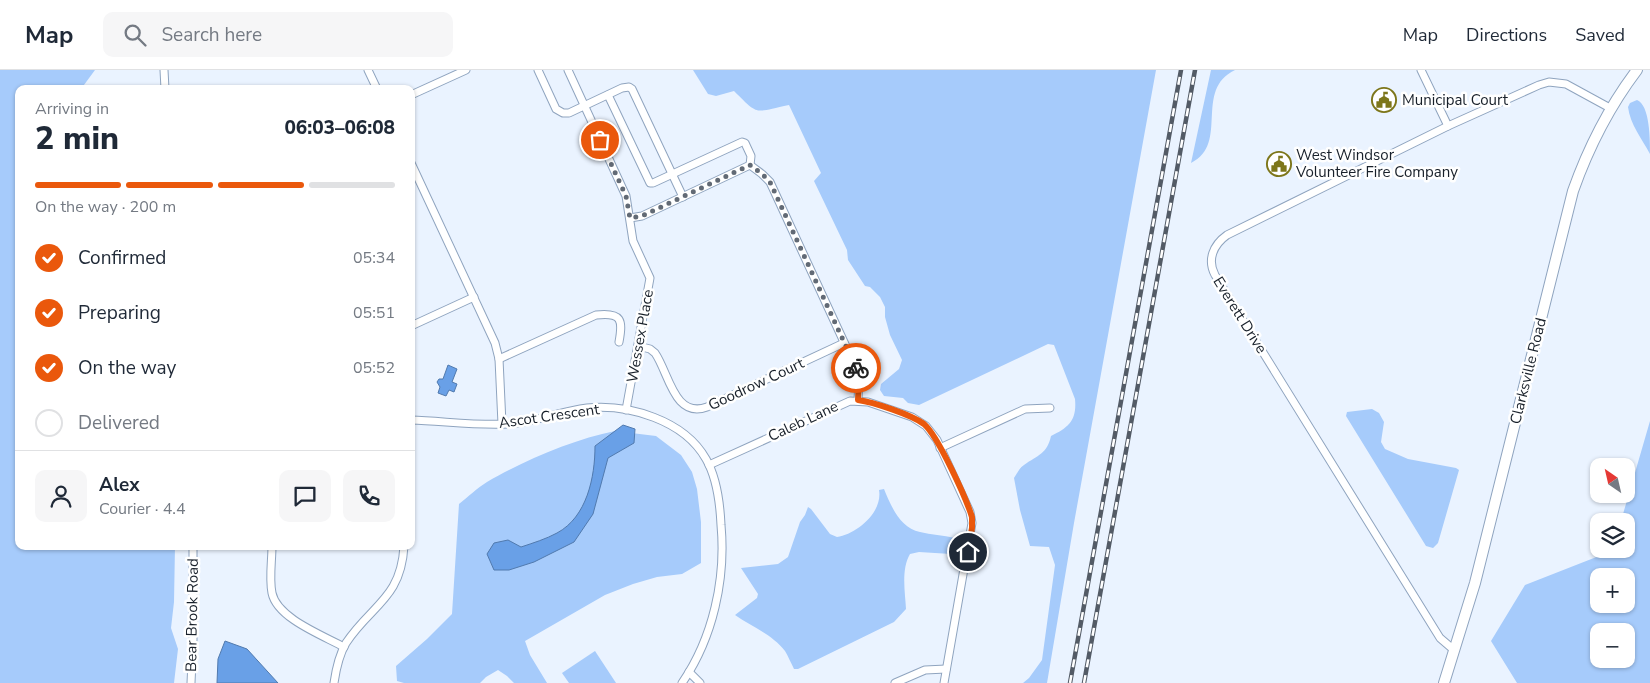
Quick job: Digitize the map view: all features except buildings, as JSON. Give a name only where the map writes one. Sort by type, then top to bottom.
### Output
[{"type":"street","points":[[164,70],[165,85]]},
{"type":"street","points":[[368,70],[375,85]]},
{"type":"street","points":[[415,93],[466,70]]},
{"type":"street","points":[[538,70],[558,111],[566,113],[624,87],[634,90],[683,197]]},
{"type":"street","name":"Wessex Place","points":[[568,70],[626,196],[633,242],[650,282],[626,410]]},
{"type":"street","points":[[1422,70],[1448,126]]},
{"type":"street","name":"Clarksville Road","points":[[1444,683],[1483,551],[1573,191],[1592,141],[1610,108],[1637,70]]},
{"type":"street","name":"Everett Drive","points":[[1454,650],[1443,642],[1413,596],[1215,275],[1211,264],[1215,246],[1227,235],[1448,126],[1533,87],[1549,82],[1566,84],[1610,108]]},
{"type":"street","points":[[608,95],[648,182],[652,183],[742,142],[746,143],[751,155],[750,165]]},
{"type":"street","points":[[630,218],[641,216],[750,165]]},
{"type":"street","points":[[750,165],[770,182],[844,343],[859,376],[858,400]]},
{"type":"street","points":[[415,172],[494,343],[498,359],[502,424]]},
{"type":"street","points":[[415,324],[474,297]]},
{"type":"street","points":[[498,359],[598,314],[613,315],[619,319],[622,326],[619,342]]},
{"type":"street","name":"Goodrow Court","points":[[638,346],[651,350],[656,354],[680,402],[689,408],[699,409],[708,407],[844,343]]},
{"type":"street","name":"Caleb Lane","points":[[709,465],[841,403],[858,400],[918,420],[931,431],[970,512],[972,523],[944,683]]},
{"type":"street","name":"Ascot Crescent","points":[[415,420],[502,424],[598,407],[626,410],[649,416],[684,434],[695,443],[709,465],[715,486],[721,515],[722,546],[717,596],[706,635],[682,683]]},
{"type":"street","points":[[940,448],[1027,408],[1050,408]]},
{"type":"street","name":"Bear Brook Road","points":[[191,683],[193,550]]},
{"type":"street","points":[[272,550],[272,589],[278,607],[288,616],[344,647]]},
{"type":"street","points":[[334,683],[338,661],[344,647],[392,590],[401,571],[404,550]]},
{"type":"street","points":[[896,683],[925,670],[946,669]]},
{"type":"street","points":[[689,672],[700,683]]},
{"type":"shaded area","points":[[0,70],[95,70],[84,85],[15,85],[15,550],[175,550],[174,602],[171,628],[178,649],[174,683],[0,683]]},
{"type":"shaded area","points":[[693,70],[1156,70],[1047,683],[1023,683],[1042,660],[1055,565],[1049,547],[1030,546],[1014,478],[1022,466],[1038,456],[1047,447],[1051,436],[1067,426],[1075,412],[1075,399],[1054,345],[1048,344],[919,405],[908,403],[903,398],[884,396],[880,390],[881,384],[899,369],[902,360],[890,335],[885,317],[885,307],[880,297],[870,287],[865,286],[848,260],[847,250],[814,181],[821,173],[789,105],[763,111],[754,109],[734,91],[716,96],[708,94]]},
{"type":"shaded area","points":[[1211,70],[1235,70],[1223,79],[1216,90],[1208,143],[1202,154],[1191,163]]},
{"type":"shaded area","points":[[1637,100],[1645,109],[1647,116],[1650,154],[1629,113],[1628,107],[1630,103]]},
{"type":"shaded area","points":[[448,365],[457,369],[452,382],[457,384],[454,392],[449,390],[446,396],[438,393],[440,387],[437,382],[439,379],[443,379]]},
{"type":"shaded area","points":[[1372,409],[1379,413],[1384,422],[1381,442],[1385,449],[1408,459],[1459,470],[1438,543],[1433,548],[1426,546],[1346,416],[1347,412]]},
{"type":"shaded area","points":[[1650,421],[1650,683],[1517,683],[1491,641],[1525,585],[1594,558],[1635,558],[1635,513],[1623,513],[1626,503],[1635,503],[1635,473]]},
{"type":"shaded area","points":[[623,425],[635,429],[634,443],[608,458],[593,514],[574,542],[534,562],[509,570],[494,570],[487,554],[494,543],[508,540],[521,547],[557,533],[576,517],[591,483],[595,446]]},
{"type":"shaded area","points":[[615,431],[656,436],[681,455],[692,472],[697,489],[701,522],[701,563],[682,574],[657,577],[605,595],[525,641],[530,655],[547,683],[514,683],[498,670],[480,683],[404,683],[397,681],[396,666],[452,614],[459,504],[487,482],[516,466],[566,445]]},
{"type":"shaded area","points":[[884,489],[897,515],[907,526],[920,532],[955,538],[956,545],[953,553],[919,552],[910,554],[905,567],[906,609],[894,622],[798,669],[794,669],[780,645],[768,635],[735,615],[757,598],[758,594],[741,568],[778,564],[788,557],[800,522],[808,507],[830,534],[837,537],[853,531],[873,514],[879,498],[879,490]]},
{"type":"shaded area","points":[[225,641],[247,649],[278,683],[217,683],[218,659]]},
{"type":"shaded area","points":[[595,651],[616,683],[569,683],[562,673]]},
{"type":"railway","points":[[1070,683],[1181,70]]},
{"type":"railway","points":[[1084,683],[1195,70]]},
{"type":"way so far","points":[[600,140],[626,196],[630,218],[642,216],[750,165],[766,177],[856,368]]},
{"type":"place","name":"Municipal Court","points":[[1384,100]]},
{"type":"place","name":"West Windsor Volunteer Fire Company","points":[[1279,164]]},
{"type":"route","points":[[856,368],[859,379],[858,400],[866,401],[915,419],[924,424],[935,437],[972,517],[968,552]]}]
